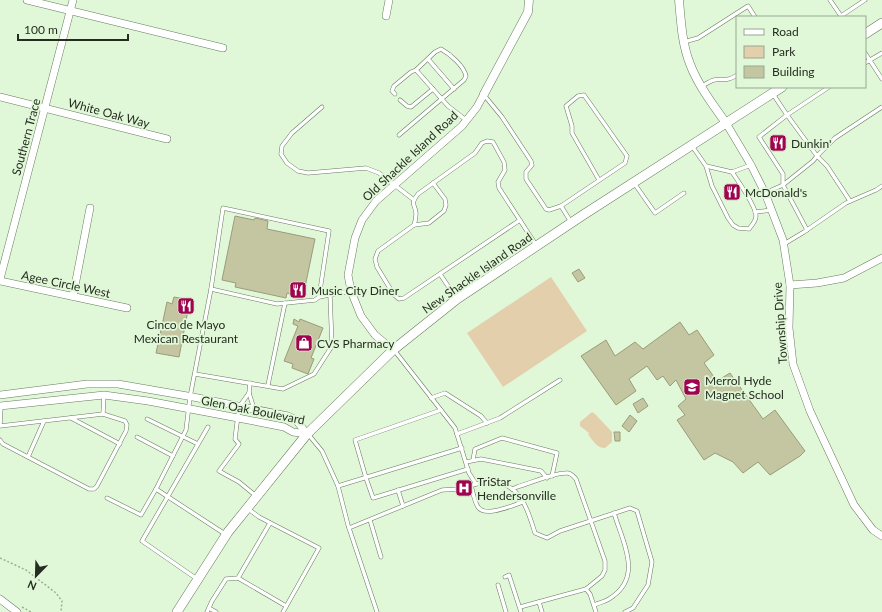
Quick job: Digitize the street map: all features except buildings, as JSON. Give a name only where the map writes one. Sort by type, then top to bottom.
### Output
[{"type":"main road","points":[[866,33],[882,22]]},
{"type":"main road","name":"New Shackle Island Road","points":[[178,611],[226,535],[307,434],[393,350],[457,299],[781,88]]},
{"type":"street","points":[[27,0],[224,48]]},
{"type":"street","name":"Southern Trace","points":[[0,280],[73,0]]},
{"type":"street","points":[[386,16],[389,0]]},
{"type":"street","name":"Old Shackle Island Road","points":[[393,350],[375,335],[361,316],[351,291],[348,275],[354,238],[362,220],[376,201],[462,126],[477,106],[528,12],[529,0]]},
{"type":"street","points":[[679,0],[683,43],[690,65],[726,123]]},
{"type":"street","name":"White Oak Way","points":[[0,97],[167,139]]},
{"type":"street","name":"Township Drive","points":[[726,123],[751,165],[765,193],[784,244],[790,286],[789,328],[793,364],[810,411],[854,505],[873,530],[882,536]]},
{"type":"street","points":[[73,296],[90,208]]},
{"type":"street","points":[[790,286],[817,284],[844,278],[882,258]]},
{"type":"street","name":"Agee Circle West","points":[[0,280],[127,308]]},
{"type":"street","name":"Glen Oak Boulevard","points":[[0,396],[87,384],[132,386],[288,416],[296,420],[307,434]]},
{"type":"street","name":"Glen Oak Boulevard","points":[[0,404],[104,395],[148,401],[238,418],[284,428],[293,432],[307,434]]},
{"type":"street","points":[[0,599],[17,612]]},
{"type":"lane","points":[[830,0],[841,16],[865,0]]},
{"type":"lane","points":[[683,43],[698,38],[748,6],[754,16]]},
{"type":"lane","points":[[395,94],[392,91],[394,86],[411,72],[416,70],[435,52],[441,49],[465,71],[466,76],[464,80],[399,135]]},
{"type":"lane","points":[[866,62],[882,53]]},
{"type":"lane","points":[[866,54],[882,79]]},
{"type":"lane","points":[[428,59],[454,89]]},
{"type":"lane","points":[[416,70],[442,100],[466,120]]},
{"type":"lane","points":[[702,86],[720,79],[730,80],[736,76]]},
{"type":"lane","points":[[807,230],[783,185],[782,174],[759,137],[787,115],[828,88]]},
{"type":"lane","points":[[400,100],[407,106],[411,107],[433,89]]},
{"type":"lane","points":[[484,94],[502,117],[531,161],[532,164],[526,172],[526,179],[546,209],[549,210],[561,206],[625,163],[627,156],[586,97],[581,94],[568,103],[566,109],[572,126],[572,133],[599,180]]},
{"type":"lane","points":[[772,94],[817,156],[828,166],[850,201]]},
{"type":"lane","points":[[765,193],[783,185],[813,161],[835,138],[882,107]]},
{"type":"lane","points":[[322,108],[292,133],[282,146],[281,154],[287,163],[298,171],[308,173],[366,168],[380,173],[414,200]]},
{"type":"lane","points":[[414,225],[417,213],[414,206],[414,200],[418,194],[474,153],[482,143],[487,141],[493,142],[504,162],[505,170],[498,182],[499,188],[537,246]]},
{"type":"lane","points":[[692,145],[706,166],[712,186],[728,218],[733,225],[738,228],[749,229],[754,224],[756,217],[755,212],[732,172]]},
{"type":"lane","points":[[706,166],[732,172],[751,165]]},
{"type":"lane","points":[[433,183],[444,198],[446,205],[444,211],[429,223],[414,225],[378,251],[375,259],[377,268],[398,299],[404,298],[520,220]]},
{"type":"lane","points":[[634,183],[655,213],[684,193]]},
{"type":"lane","points":[[784,244],[850,201],[882,186]]},
{"type":"lane","points":[[561,206],[572,223]]},
{"type":"lane","points":[[107,498],[141,515],[186,430],[190,409],[190,397],[211,289],[223,208],[329,231],[319,297]]},
{"type":"lane","points":[[755,212],[772,210]]},
{"type":"lane","points":[[440,274],[457,299]]},
{"type":"lane","points":[[211,289],[277,304],[315,300],[319,297],[351,291]]},
{"type":"lane","points":[[195,374],[268,385],[283,389],[314,374],[332,346],[330,295]]},
{"type":"lane","points":[[268,385],[285,303]]},
{"type":"lane","points":[[393,350],[455,428],[468,469],[476,484]]},
{"type":"lane","points":[[457,434],[500,418],[560,380]]},
{"type":"lane","points":[[250,383],[249,393],[254,410]]},
{"type":"lane","points":[[249,393],[239,407],[235,439],[239,444],[219,471],[239,482],[256,496]]},
{"type":"lane","points":[[431,398],[445,394],[481,416],[487,423]]},
{"type":"lane","points":[[103,414],[104,395]]},
{"type":"lane","points":[[0,404],[0,426],[103,414],[125,421],[127,424],[126,431],[120,444],[94,489],[89,489],[3,444],[0,440]]},
{"type":"lane","points":[[441,410],[355,440],[373,498],[468,469]]},
{"type":"lane","points":[[71,418],[120,444]]},
{"type":"lane","points":[[147,419],[198,444]]},
{"type":"lane","points":[[28,457],[44,421]]},
{"type":"lane","points":[[198,579],[142,541],[208,427]]},
{"type":"lane","points":[[307,434],[322,451],[338,486],[349,528],[377,612]]},
{"type":"lane","points":[[136,437],[173,456]]},
{"type":"lane","points":[[473,460],[475,449],[502,438],[557,453],[552,476]]},
{"type":"lane","points":[[338,486],[462,448]]},
{"type":"lane","points":[[466,462],[481,459],[541,471],[547,478]]},
{"type":"lane","points":[[512,490],[552,476],[567,472],[572,474],[576,479],[605,561],[605,570],[602,576],[586,589],[539,602],[515,612]]},
{"type":"lane","points":[[349,528],[442,490],[494,481],[509,486],[522,498],[535,533],[547,538],[560,531],[630,508],[637,511],[652,562],[648,585],[634,608],[625,612]]},
{"type":"lane","points":[[471,485],[477,506],[480,510],[486,512],[523,502]]},
{"type":"lane","points":[[156,489],[226,535]]},
{"type":"lane","points":[[398,490],[404,506]]},
{"type":"lane","points":[[247,508],[259,517],[319,548],[283,612]]},
{"type":"lane","points":[[594,605],[608,599],[622,588],[629,572],[629,559],[614,513]]},
{"type":"lane","points":[[370,520],[381,557]]},
{"type":"lane","points":[[238,578],[270,523]]},
{"type":"lane","points":[[505,577],[509,575],[520,610]]},
{"type":"lane","points":[[216,612],[208,610],[226,579],[238,578],[286,606]]},
{"type":"lane","points":[[498,585],[506,612]]},
{"type":"lane","points":[[586,589],[590,594],[596,612]]},
{"type":"lane","points":[[539,602],[542,612]]},
{"type":"path","points":[[0,558],[26,570],[56,593],[62,601],[61,612]]},
{"type":"green space","points":[[551,277],[587,331],[503,387],[467,333]]},
{"type":"green space","points":[[592,412],[612,432],[612,442],[605,448],[597,445],[588,434],[589,433],[580,426],[580,422]]},
{"type":"place","name":"Dunkin'","points":[[778,143]]},
{"type":"place","name":"McDonald's","points":[[732,192]]},
{"type":"place","name":"Music City Diner","points":[[298,290]]},
{"type":"place","name":"Cinco de Mayo Mexican Restaurant","points":[[186,306]]},
{"type":"place","name":"CVS Pharmacy","points":[[304,343]]},
{"type":"place","name":"Merrol Hyde Magnet School","points":[[692,387]]},
{"type":"place","name":"TriStar Hendersonville","points":[[464,488]]}]
